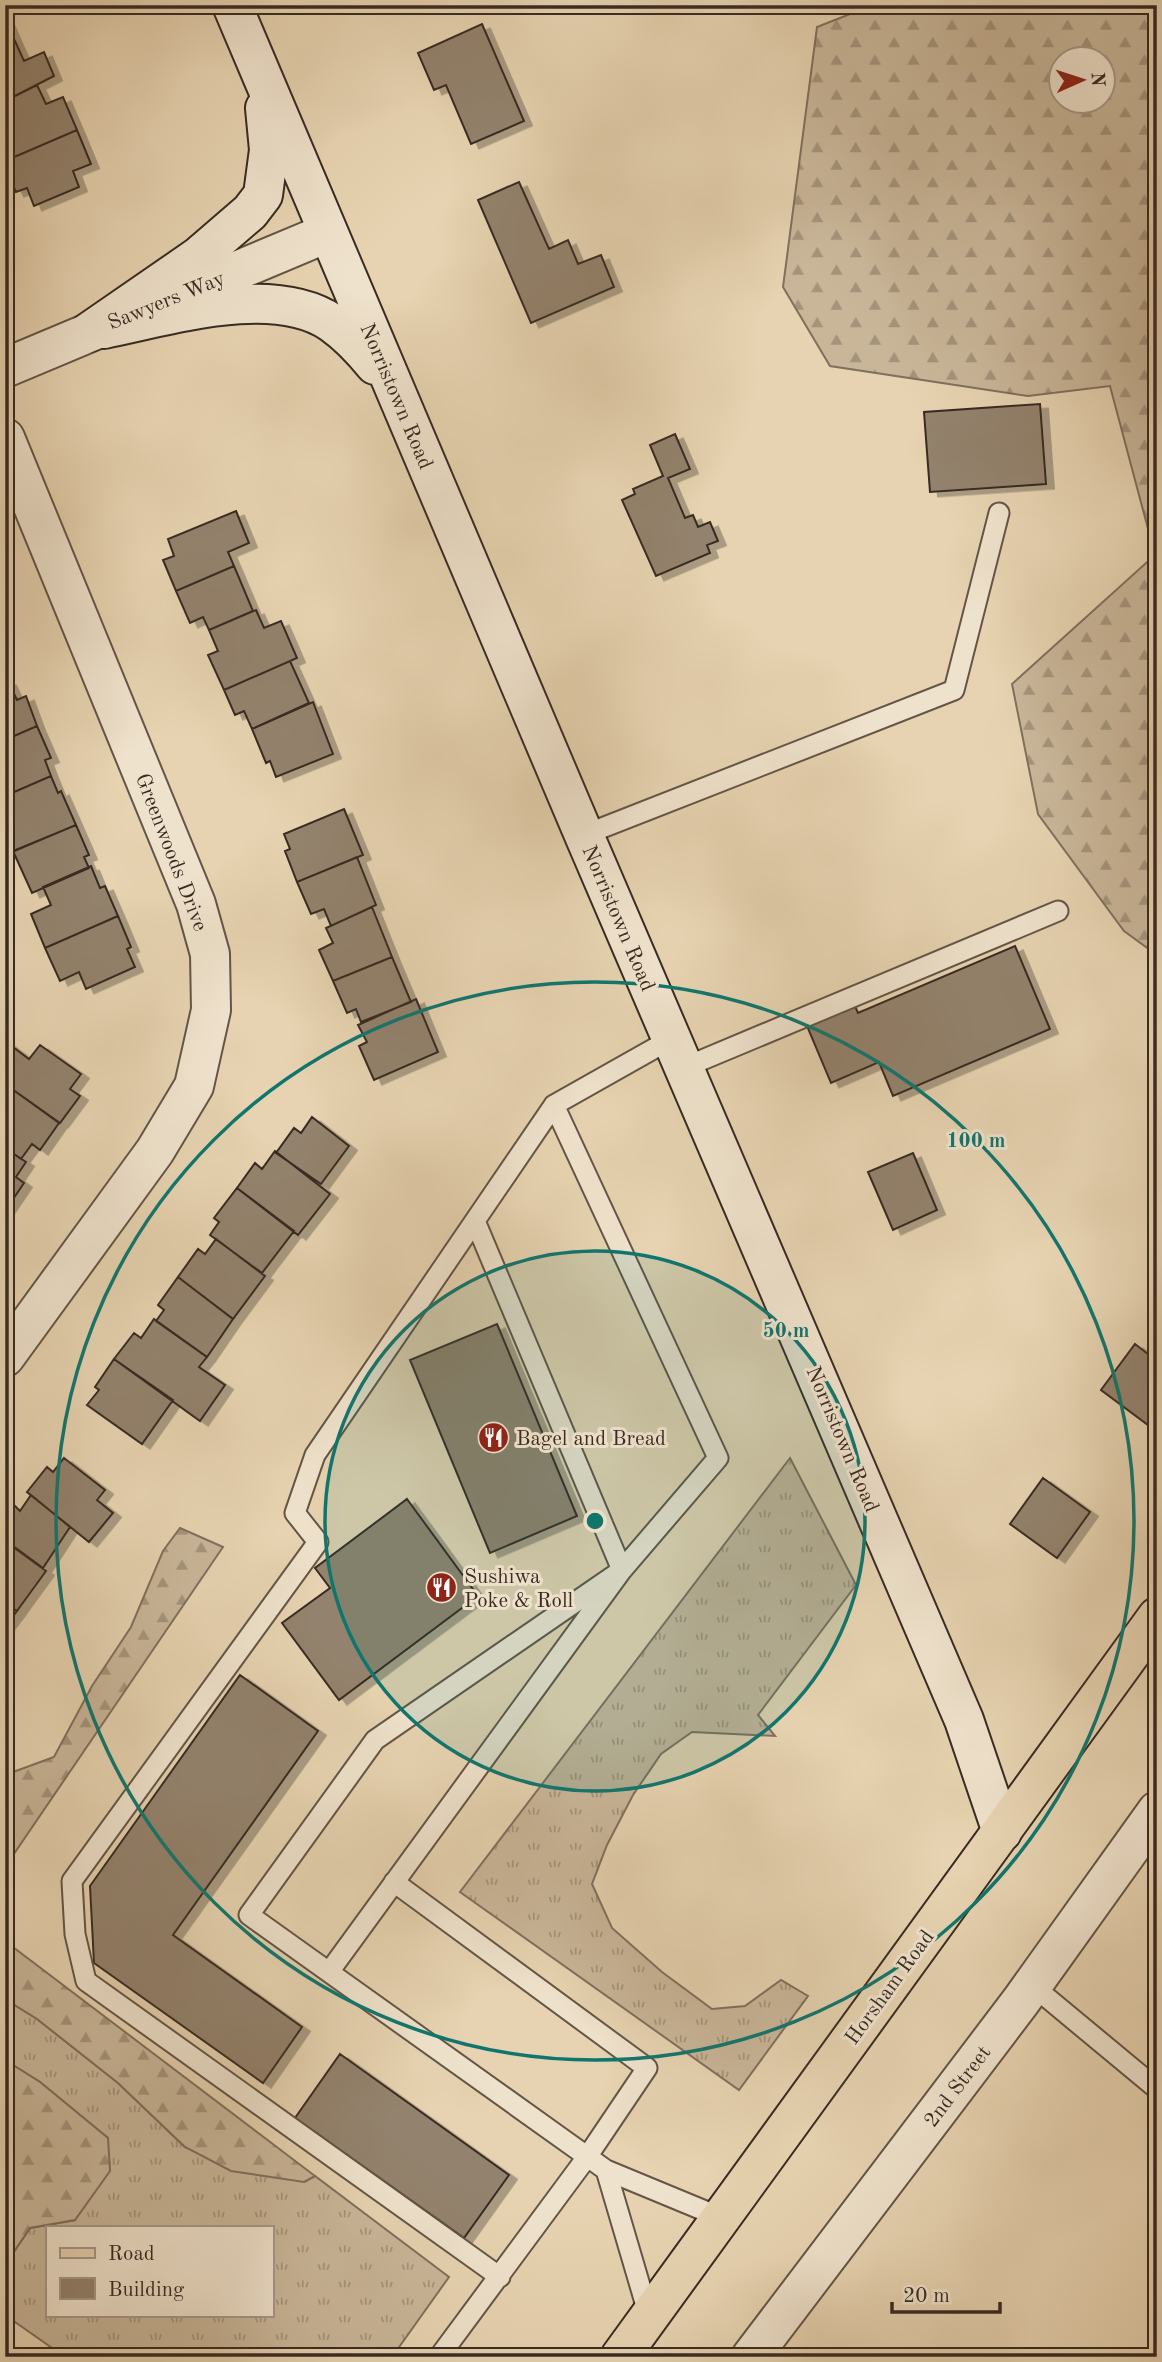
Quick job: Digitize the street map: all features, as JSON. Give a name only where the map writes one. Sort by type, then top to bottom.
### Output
[{"type":"main road","name":"Norristown Road","points":[[232,5],[677,1054],[964,1720],[1002,1832]]},
{"type":"main road","points":[[89,332],[199,256],[250,212],[263,195],[269,150],[265,110],[254,59]]},
{"type":"main road","name":"Sawyers Way","points":[[5,368],[327,233]]},
{"type":"main road","points":[[89,332],[228,304],[286,307],[305,311],[331,322],[358,344],[393,388]]},
{"type":"main road","name":"Greenwoods Drive","points":[[5,438],[195,904],[209,954],[211,1010],[194,1086],[155,1151],[5,1357]]},
{"type":"main road","name":"Horsham Road","points":[[620,2357],[1157,1617]]},
{"type":"main road","name":"2nd Street","points":[[751,2357],[1033,1986],[1157,1811]]},
{"type":"lane","points":[[584,835],[954,690],[999,513]]},
{"type":"lane","points":[[500,2277],[86,1981],[75,1934],[72,1881],[318,1542],[295,1513],[315,1455],[554,1105],[677,1054],[1058,912]]},
{"type":"lane","points":[[330,1972],[622,1570],[718,1458],[554,1105]]},
{"type":"lane","points":[[475,1221],[622,1570]]},
{"type":"lane","points":[[622,1570],[375,1740],[249,1915],[606,2170],[722,2218]]},
{"type":"lane","points":[[394,1882],[647,2068],[587,2157],[439,2357]]},
{"type":"lane","points":[[1033,1986],[1157,2089]]},
{"type":"lane","points":[[606,2170],[649,2316]]},
{"type":"green space","points":[[873,5],[1157,5],[1157,955],[1124,931],[1038,814],[1012,684],[1155,555],[1110,386],[1028,396],[830,366],[783,287],[817,27]]},
{"type":"green space","points":[[790,1458],[856,1585],[758,1715],[775,1736],[692,1732],[661,1754],[633,1795],[607,1845],[592,1884],[612,1928],[662,1972],[712,2009],[745,2006],[781,1980],[808,1996],[739,2090],[460,1892]]},
{"type":"green space","points":[[180,1528],[223,1547],[5,1867],[5,1775],[54,1757],[92,1686],[131,1627],[163,1551]]},
{"type":"green space","points":[[5,1941],[315,2176],[304,2182],[231,2171],[185,2147],[118,2083],[37,2019],[5,1999]]},
{"type":"green space","points":[[5,1999],[37,2019],[118,2083],[185,2147],[304,2182],[315,2176],[449,2277],[392,2357],[65,2357],[5,2315],[5,2265],[30,2228],[75,2220],[108,2138],[40,2082],[5,2060]]},
{"type":"green space","points":[[5,2060],[40,2082],[108,2138],[110,2171],[75,2220],[30,2228],[5,2265]]},
{"type":"building","points":[[5,18],[15,41],[5,46]]},
{"type":"building","points":[[482,24],[524,121],[471,144],[446,85],[434,90],[418,53]]},
{"type":"building","points":[[15,41],[24,61],[44,52],[54,76],[5,101],[5,46]]},
{"type":"building","points":[[37,85],[46,104],[63,97],[77,130],[5,161],[5,101]]},
{"type":"building","points":[[77,130],[91,164],[73,171],[79,187],[34,206],[27,188],[16,192],[5,169],[5,161]]},
{"type":"building","points":[[519,182],[549,249],[568,240],[578,264],[601,255],[614,287],[531,323],[478,200]]},
{"type":"building","points":[[1040,404],[1046,484],[930,492],[924,412]]},
{"type":"building","points":[[675,434],[690,469],[668,478],[685,518],[693,515],[698,527],[710,522],[718,541],[707,545],[710,553],[656,576],[622,500],[635,494],[633,489],[663,476],[650,445]]},
{"type":"building","points":[[236,511],[249,543],[228,552],[234,566],[176,591],[163,560],[174,556],[168,539]]},
{"type":"building","points":[[234,566],[253,611],[209,630],[203,617],[190,623],[176,591]]},
{"type":"building","points":[[256,610],[264,628],[281,621],[297,658],[224,690],[208,655],[218,651],[209,630]]},
{"type":"building","points":[[290,661],[309,703],[252,729],[244,711],[235,715],[224,690]]},
{"type":"building","points":[[8,681],[17,700],[26,696],[37,726],[5,740],[5,682]]},
{"type":"building","points":[[313,702],[333,754],[276,777],[270,761],[266,763],[252,729]]},
{"type":"building","points":[[37,726],[51,758],[45,760],[51,776],[5,796],[5,740]]},
{"type":"building","points":[[51,776],[76,825],[5,855],[5,796]]},
{"type":"building","points":[[344,809],[363,855],[297,882],[285,851],[290,849],[284,834]]},
{"type":"building","points":[[76,825],[89,855],[84,857],[89,868],[32,893],[13,851]]},
{"type":"building","points":[[357,857],[376,905],[331,926],[324,909],[311,914],[297,882]]},
{"type":"building","points":[[91,866],[100,888],[105,886],[118,916],[45,948],[31,914],[51,905],[43,887]]},
{"type":"building","points":[[372,907],[392,957],[333,981],[319,950],[333,943],[326,928]]},
{"type":"building","points":[[118,916],[131,947],[127,949],[135,967],[86,989],[79,972],[60,981],[45,948]]},
{"type":"building","points":[[1015,946],[1050,1029],[893,1096],[879,1062],[831,1083],[807,1026],[855,1006],[858,1013]]},
{"type":"building","points":[[392,957],[411,1002],[361,1022],[356,1009],[347,1013],[333,981]]},
{"type":"building","points":[[416,999],[438,1052],[374,1080],[359,1046],[367,1042],[358,1025]]},
{"type":"building","points":[[5,1041],[29,1059],[40,1045],[81,1074],[70,1089],[80,1096],[60,1123],[5,1084]]},
{"type":"building","points":[[5,1084],[59,1123],[40,1150],[32,1144],[21,1159],[5,1148]]},
{"type":"building","points":[[312,1117],[349,1146],[321,1184],[276,1153],[294,1128],[301,1133]]},
{"type":"building","points":[[5,1148],[26,1162],[16,1177],[24,1183],[5,1211]]},
{"type":"building","points":[[275,1151],[330,1194],[298,1235],[237,1188],[255,1163],[262,1169]]},
{"type":"building","points":[[913,1153],[937,1210],[893,1230],[868,1172]]},
{"type":"building","points":[[237,1188],[294,1231],[262,1273],[210,1235],[219,1222],[214,1218]]},
{"type":"building","points":[[216,1239],[265,1276],[233,1319],[178,1277],[198,1249],[205,1254]]},
{"type":"building","points":[[178,1277],[233,1319],[207,1357],[156,1321],[164,1310],[158,1305]]},
{"type":"building","points":[[154,1319],[207,1357],[199,1367],[225,1385],[200,1421],[114,1359],[134,1333],[141,1338]]},
{"type":"building","name":"Bagel and Bread","points":[[497,1324],[577,1516],[490,1553],[410,1360]]},
{"type":"building","points":[[1135,1344],[1157,1361],[1157,1413],[1148,1425],[1101,1390]]},
{"type":"building","points":[[114,1359],[173,1400],[142,1444],[87,1405],[99,1390],[95,1387]]},
{"type":"building","points":[[64,1458],[105,1490],[97,1500],[113,1513],[89,1542],[27,1492],[47,1467],[53,1472]]},
{"type":"building","points":[[1043,1478],[1090,1512],[1057,1558],[1010,1524]]},
{"type":"building","points":[[31,1495],[70,1527],[43,1568],[5,1540],[5,1517],[14,1505],[20,1511]]},
{"type":"building","points":[[407,1499],[478,1596],[339,1700],[282,1623],[330,1588],[315,1568]]},
{"type":"building","points":[[5,1541],[46,1571],[17,1611],[5,1603]]},
{"type":"building","points":[[5,1603],[17,1611],[5,1627]]},
{"type":"building","points":[[240,1675],[318,1731],[173,1935],[302,2027],[263,2083],[94,1963],[90,1886]]},
{"type":"building","points":[[340,2054],[509,2175],[464,2238],[295,2118]]},
{"type":"place","name":"Bagel and Bread","points":[[493,1438]]},
{"type":"place","name":"Sushiwa Poke & Roll","points":[[441,1588]]}]
